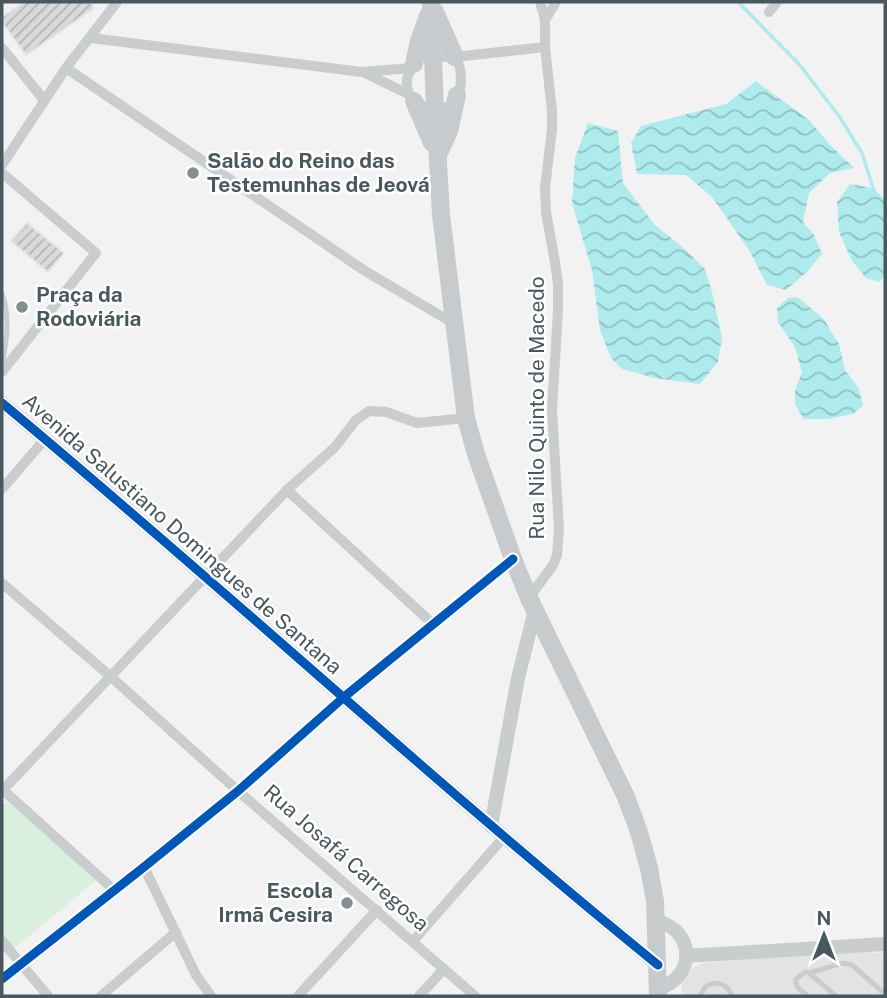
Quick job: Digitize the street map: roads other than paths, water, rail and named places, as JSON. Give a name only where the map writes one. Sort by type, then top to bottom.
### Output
[{"type":"main road","points":[[432,4],[441,215],[466,418],[513,559],[532,604],[626,797],[639,832],[649,868],[657,921],[658,993]]},
{"type":"main road","points":[[432,4],[455,57]]},
{"type":"main road","points":[[413,66],[432,4]]},
{"type":"main road","points":[[438,156],[449,131],[457,95]]},
{"type":"main road","points":[[412,98],[438,156]]},
{"type":"street","points":[[102,2],[109,12]]},
{"type":"street","points":[[2,164],[66,68],[117,2]]},
{"type":"street","name":"Rua Nilo Quinto de Macedo","points":[[532,604],[557,555],[559,529],[552,410],[558,284],[546,212],[545,188],[552,130],[545,20],[540,2]]},
{"type":"street","points":[[545,20],[556,2]]},
{"type":"street","points":[[769,12],[777,2]]},
{"type":"street","points":[[91,38],[362,72],[413,66],[426,57],[455,57],[545,47]]},
{"type":"street","points":[[2,48],[44,100]]},
{"type":"street","points":[[362,72],[393,85],[420,106],[435,110],[450,104],[457,95],[461,78],[455,57]]},
{"type":"street","points":[[412,98],[407,82],[413,66]]},
{"type":"street","points":[[66,68],[365,271],[453,323]]},
{"type":"street","points":[[2,173],[96,253],[2,370]]},
{"type":"street","name":"Avenida Salustiano Domingues de Santana","points":[[2,403],[491,826],[658,965]]},
{"type":"street","points":[[114,890],[2,790],[287,490],[335,447],[356,420],[369,411],[386,412],[417,423],[466,418]]},
{"type":"street","points":[[2,489],[45,439]]},
{"type":"street","points":[[287,490],[434,625]]},
{"type":"street","points":[[2,979],[238,792],[344,697],[513,559]]},
{"type":"street","name":"Rua Josafá Carregosa","points":[[2,583],[238,792],[475,996]]},
{"type":"street","points":[[491,826],[532,604]]},
{"type":"street","points":[[413,941],[504,837]]},
{"type":"street","points":[[145,867],[196,975],[211,996]]},
{"type":"street","points":[[299,996],[377,910]]},
{"type":"street","points":[[657,921],[671,926],[681,936],[686,956],[686,965],[680,975],[658,993]]},
{"type":"street","points":[[102,996],[176,932]]},
{"type":"street","points":[[2,940],[48,996]]},
{"type":"street","points":[[686,956],[885,944]]},
{"type":"street","points":[[419,996],[443,969]]},
{"type":"lane","points":[[2,295],[6,305],[7,330],[2,370]]},
{"type":"lane","points":[[808,996],[796,986],[795,981],[805,972],[843,963],[852,965],[885,994]]},
{"type":"lane","points":[[809,973],[835,996]]},
{"type":"lane","points":[[700,996],[705,987],[717,983],[725,986],[732,996]]},
{"type":"water","points":[[756,81],[809,120],[854,168],[830,173],[809,193],[803,222],[814,235],[822,254],[807,272],[786,290],[767,285],[749,250],[712,197],[686,175],[637,174],[631,143],[641,126],[726,104]]},
{"type":"water","points":[[588,123],[618,131],[623,183],[655,225],[705,269],[722,338],[718,362],[700,384],[654,378],[622,369],[611,358],[600,330],[592,270],[572,203],[575,158]]},
{"type":"water","points":[[850,184],[873,188],[885,200],[885,277],[879,282],[866,278],[852,261],[839,232],[837,202]]},
{"type":"water","points":[[797,297],[823,318],[839,344],[845,370],[858,387],[863,405],[853,414],[828,419],[804,419],[795,404],[795,391],[802,372],[795,347],[778,322],[777,308],[788,298]]},
{"type":"waterway","points":[[738,2],[799,64],[839,116],[862,153],[874,191]]},
{"type":"place","name":"Salão do Reino das Testemunhas de Jeová","points":[[193,173]]},
{"type":"place","name":"Praça da Rodoviária","points":[[22,307]]},
{"type":"place","name":"Escola Irmã Cesira","points":[[347,903]]}]
